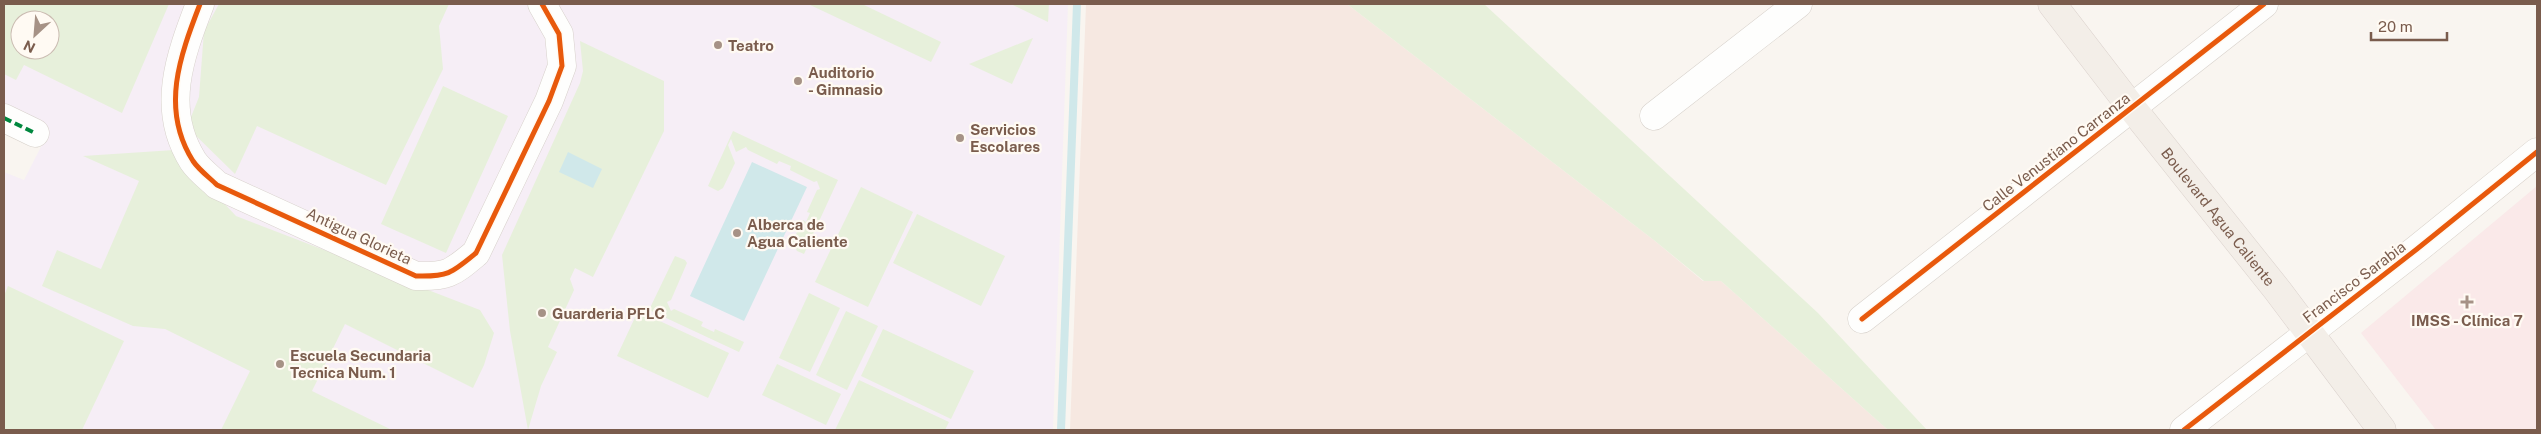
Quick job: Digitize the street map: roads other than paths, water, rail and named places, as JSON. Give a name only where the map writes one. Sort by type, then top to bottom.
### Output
[{"type":"main road","name":"Boulevard Agua Caliente","points":[[2052,4],[2278,291],[2382,430]]},
{"type":"street","name":"Antigua Glorieta","points":[[200,4],[185,43],[174,98],[181,136],[194,162],[217,185],[416,276],[440,276],[459,267],[476,253],[549,101],[562,66],[559,34],[542,4]]},
{"type":"street","points":[[1654,116],[1798,4]]},
{"type":"street","name":"Calle Venustiano Carranza","points":[[1862,319],[2264,4]]},
{"type":"street","points":[[4,118],[35,134]]},
{"type":"street","name":"Francisco Sarabia","points":[[2184,430],[2417,249],[2537,152]]},
{"type":"water","points":[[568,152],[602,169],[593,188],[559,172]]},
{"type":"water","points":[[752,162],[807,187],[744,321],[690,296]]},
{"type":"waterway","points":[[1061,430],[1077,4]]},
{"type":"place","name":"Teatro","points":[[718,45]]},
{"type":"place","name":"Auditorio - Gimnasio","points":[[798,81]]},
{"type":"place","name":"Servicios Escolares","points":[[960,138]]},
{"type":"place","name":"Alberca de Agua Caliente","points":[[737,233]]},
{"type":"place","name":"IMSS - Clínica 7","points":[[2467,302]]},
{"type":"place","name":"Guarderia PFLC","points":[[542,313]]},
{"type":"place","name":"Escuela Secundaria Tecnica Num. 1","points":[[280,364]]}]
